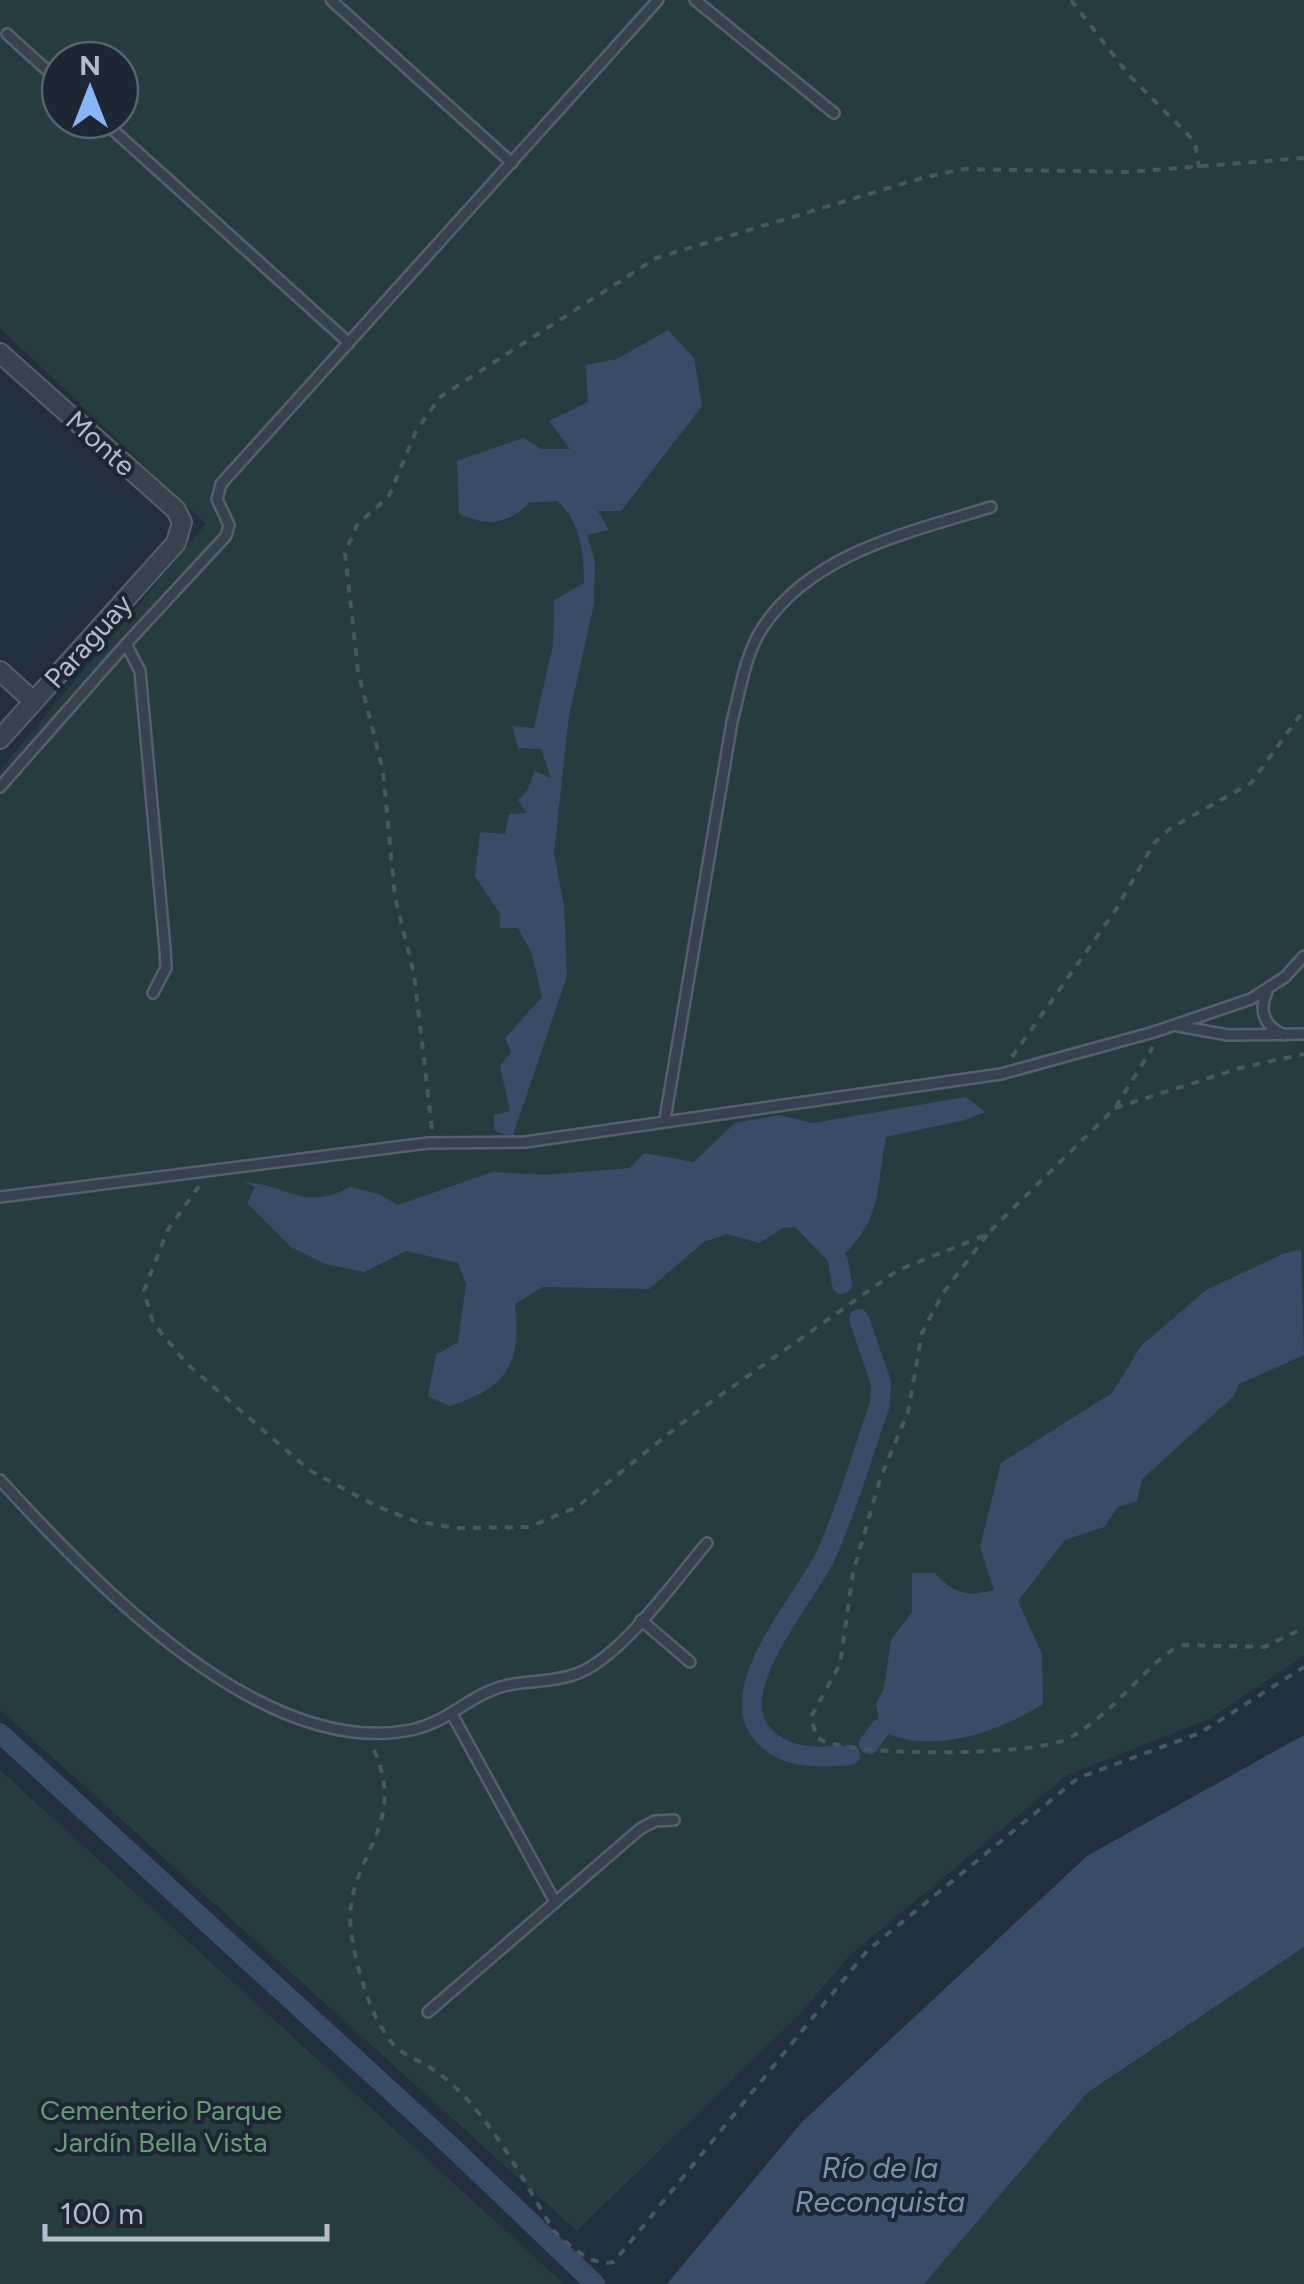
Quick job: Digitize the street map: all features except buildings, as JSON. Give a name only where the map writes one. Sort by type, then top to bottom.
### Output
[{"type":"street","name":"Monte","points":[[0,353],[176,510],[182,522],[176,543]]},
{"type":"street","name":"Paraguay","points":[[0,739],[176,543]]},
{"type":"street","points":[[0,671],[33,701]]},
{"type":"lane","points":[[331,0],[512,163]]},
{"type":"lane","points":[[0,787],[226,536],[229,525],[217,500],[220,484],[658,0]]},
{"type":"lane","points":[[695,0],[834,114]]},
{"type":"lane","points":[[7,34],[40,64]]},
{"type":"lane","points":[[124,140],[349,343]]},
{"type":"lane","points":[[665,1118],[732,722],[748,660],[762,628],[791,596],[828,566],[892,538],[991,507]]},
{"type":"lane","points":[[126,644],[140,671],[165,949],[166,968],[153,993]]},
{"type":"lane","points":[[1288,1036],[1268,1024],[1263,1001],[1268,990],[1304,956]]},
{"type":"lane","points":[[0,1197],[428,1143],[525,1142],[665,1118],[1001,1074],[1154,1032],[1268,990]]},
{"type":"lane","points":[[1176,1025],[1228,1035],[1304,1034]]},
{"type":"lane","points":[[0,1480],[131,1613],[221,1680],[327,1726],[360,1732],[412,1730],[453,1716],[483,1694],[503,1686],[557,1679],[589,1668],[640,1620],[707,1544]]},
{"type":"lane","points":[[640,1620],[690,1662]]},
{"type":"lane","points":[[453,1716],[554,1900]]},
{"type":"lane","points":[[428,2012],[640,1830],[655,1821],[674,1820]]},
{"type":"path","points":[[1071,0],[1128,74],[1194,142],[1199,168]]},
{"type":"path","points":[[428,1143],[434,1116],[414,974],[395,897],[383,771],[358,671],[345,553],[357,526],[389,496],[425,414],[440,397],[631,270],[692,246],[963,169],[1199,168],[1304,158]]},
{"type":"path","points":[[1001,1074],[1117,908],[1154,843],[1172,828],[1251,783],[1304,710]]},
{"type":"path","points":[[1154,1032],[1152,1052],[1115,1108],[988,1233],[943,1293],[918,1345],[908,1412],[880,1479],[852,1574],[840,1664],[811,1717],[817,1738],[828,1745],[872,1752],[1044,1747],[1094,1724],[1172,1650],[1183,1645],[1264,1648],[1304,1628]]},
{"type":"path","points":[[1115,1108],[1240,1068],[1304,1054]]},
{"type":"path","points":[[206,1170],[167,1231],[148,1276],[144,1292],[154,1323],[188,1364],[309,1470],[376,1506],[415,1521],[455,1528],[529,1527],[555,1519],[835,1310],[898,1270],[988,1233]]},
{"type":"path","points":[[374,1750],[386,1792],[384,1816],[358,1874],[348,1908],[362,1980],[375,2013],[395,2046],[435,2070],[486,2122],[554,2231],[567,2244],[604,2264],[614,2262],[867,1951],[1078,1778],[1200,1733],[1304,1667]]},
{"type":"green space","points":[[0,0],[1304,0],[1304,1656],[1209,1719],[1067,1775],[850,1955],[802,2012],[577,2231],[0,1710],[0,770],[206,524],[0,328]]},
{"type":"green space","name":"Cementerio Parque Jardín Bella Vista","points":[[0,1770],[564,2284],[0,2284]]},
{"type":"green space","points":[[1304,1947],[1304,2284],[924,2284],[1087,2093]]},
{"type":"water","points":[[668,330],[694,358],[702,406],[621,511],[598,511],[609,530],[587,535],[595,561],[594,604],[569,716],[554,853],[564,905],[567,976],[512,1138],[494,1130],[494,1115],[510,1111],[500,1066],[511,1052],[505,1038],[542,997],[532,954],[518,928],[500,928],[500,914],[475,876],[480,832],[505,834],[509,814],[527,813],[518,800],[527,791],[535,771],[551,778],[541,749],[518,748],[512,726],[534,728],[553,645],[554,600],[584,583],[583,560],[576,527],[557,501],[529,503],[496,522],[459,514],[457,461],[523,438],[542,449],[570,449],[549,421],[588,402],[586,365],[617,359]]},
{"type":"water","points":[[966,1097],[985,1112],[886,1137],[870,1218],[838,1261],[828,1261],[795,1227],[783,1228],[759,1243],[727,1234],[704,1242],[649,1289],[543,1287],[515,1304],[516,1343],[506,1371],[485,1391],[449,1406],[428,1396],[436,1355],[458,1342],[466,1284],[458,1263],[406,1251],[364,1272],[325,1264],[291,1247],[247,1203],[255,1187],[244,1182],[307,1197],[334,1194],[350,1187],[379,1194],[398,1205],[492,1172],[546,1175],[630,1168],[644,1153],[694,1162],[735,1123],[779,1115],[813,1123]]},
{"type":"water","points":[[1301,1250],[1304,1355],[1239,1384],[1234,1396],[1142,1479],[1137,1501],[1118,1507],[1104,1527],[1065,1540],[1018,1601],[1042,1654],[1043,1704],[1006,1723],[963,1738],[919,1741],[880,1729],[876,1703],[884,1688],[891,1640],[912,1612],[912,1573],[935,1573],[961,1592],[994,1590],[980,1547],[1001,1463],[1112,1393],[1141,1346],[1206,1290],[1285,1253]]},
{"type":"water","name":"Río de la Reconquista","points":[[1304,1735],[1304,1947],[1087,2093],[924,2284],[667,2284],[802,2122],[1087,1856]]},
{"type":"waterway","points":[[838,1261],[842,1284]]},
{"type":"waterway","points":[[850,1755],[789,1752],[760,1731],[752,1712],[760,1667],[826,1555],[880,1404],[881,1383],[859,1319]]},
{"type":"waterway","points":[[869,1744],[880,1729]]},
{"type":"waterway","points":[[0,1733],[454,2149],[595,2284]]}]
